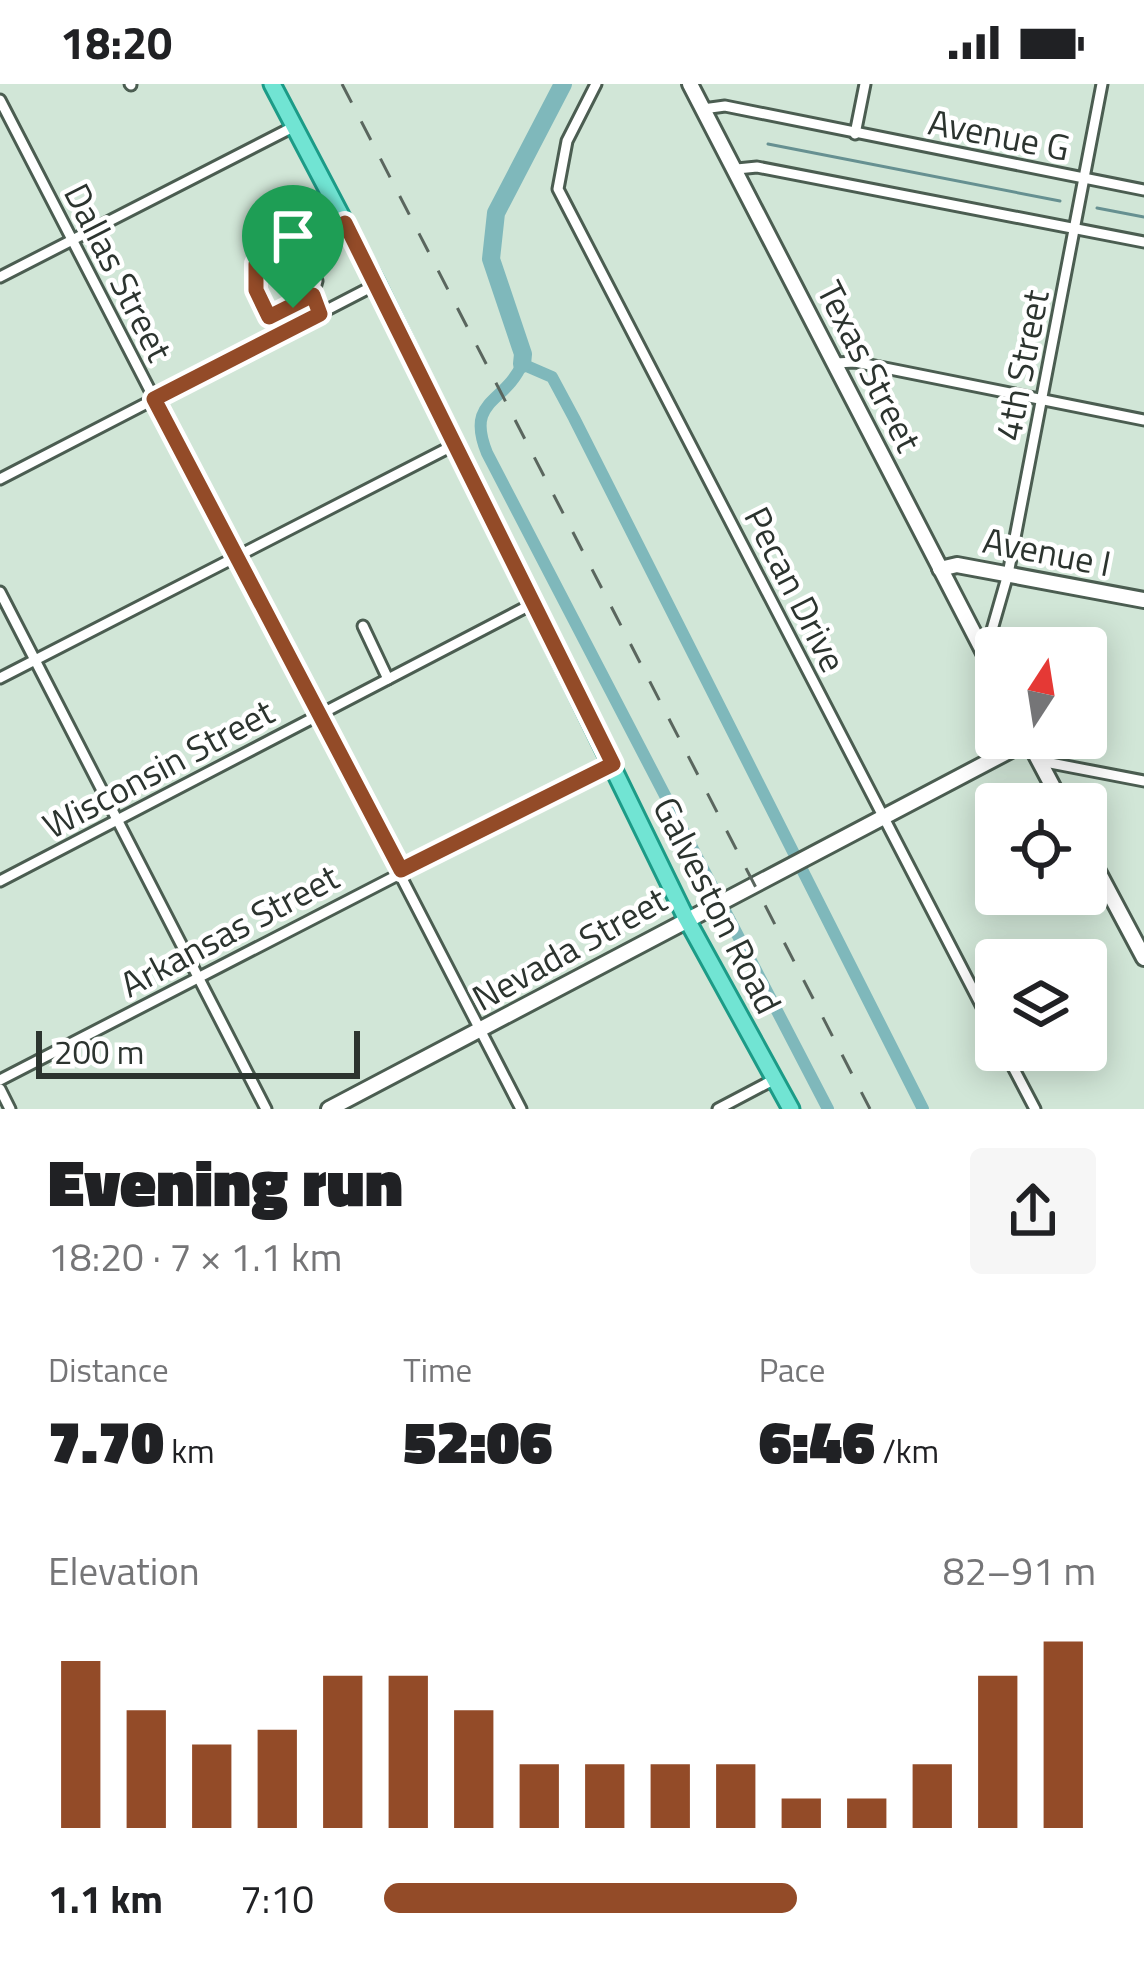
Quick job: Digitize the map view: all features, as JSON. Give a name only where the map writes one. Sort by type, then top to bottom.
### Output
[{"type":"main road","name":"Galveston Road","points":[[272,84],[377,284],[686,918],[791,1109]]},
{"type":"street","name":"Pecan Drive","points":[[596,84],[559,167],[558,189],[975,993]]},
{"type":"street","name":"Texas Street","points":[[690,84],[975,635]]},
{"type":"street","points":[[855,134],[865,84]]},
{"type":"street","name":"4th Street","points":[[993,627],[1008,574],[1102,84]]},
{"type":"street","name":"Dallas Street","points":[[0,100],[521,1109]]},
{"type":"street","name":"Avenue G","points":[[703,109],[725,106],[1144,190]]},
{"type":"street","points":[[0,277],[295,126]]},
{"type":"street","points":[[736,169],[757,167],[1144,242]]},
{"type":"street","points":[[313,295],[269,317],[256,290],[256,264],[345,223]]},
{"type":"street","points":[[297,246],[317,281],[313,295],[320,314]]},
{"type":"street","points":[[0,478],[377,284]]},
{"type":"street","points":[[836,363],[855,362],[1144,420]]},
{"type":"street","points":[[0,678],[452,446]]},
{"type":"street","name":"Avenue I","points":[[940,569],[957,565],[1144,600]]},
{"type":"street","points":[[0,592],[266,1109]]},
{"type":"street","name":"Wisconsin Street","points":[[0,881],[532,604]]},
{"type":"street","points":[[363,626],[388,679]]},
{"type":"street","name":"Nevada Street","points":[[329,1109],[990,759]]},
{"type":"street","points":[[1040,761],[1144,781]]},
{"type":"street","points":[[1040,761],[1051,783]]},
{"type":"street","name":"Arkansas Street","points":[[0,1084],[401,870],[613,764]]},
{"type":"street","points":[[1107,888],[1144,958]]},
{"type":"street","points":[[1015,1071],[1034,1109]]},
{"type":"street","points":[[718,1109],[776,1079]]},
{"type":"street","points":[[0,1084],[10,1109]]},
{"type":"waterway","points":[[522,364],[523,354],[491,259],[496,213],[563,84]]},
{"type":"waterway","points":[[768,144],[1060,201]]},
{"type":"waterway","points":[[1097,208],[1144,217]]},
{"type":"waterway","points":[[828,1109],[487,453],[481,435],[484,412],[522,364],[552,377],[923,1109]]},
{"type":"railway","points":[[342,84],[870,1109]]},
{"type":"route","points":[[345,223],[613,764],[401,870],[154,399],[320,314],[313,295],[293,308],[269,317],[256,290],[256,264],[345,223]]}]
